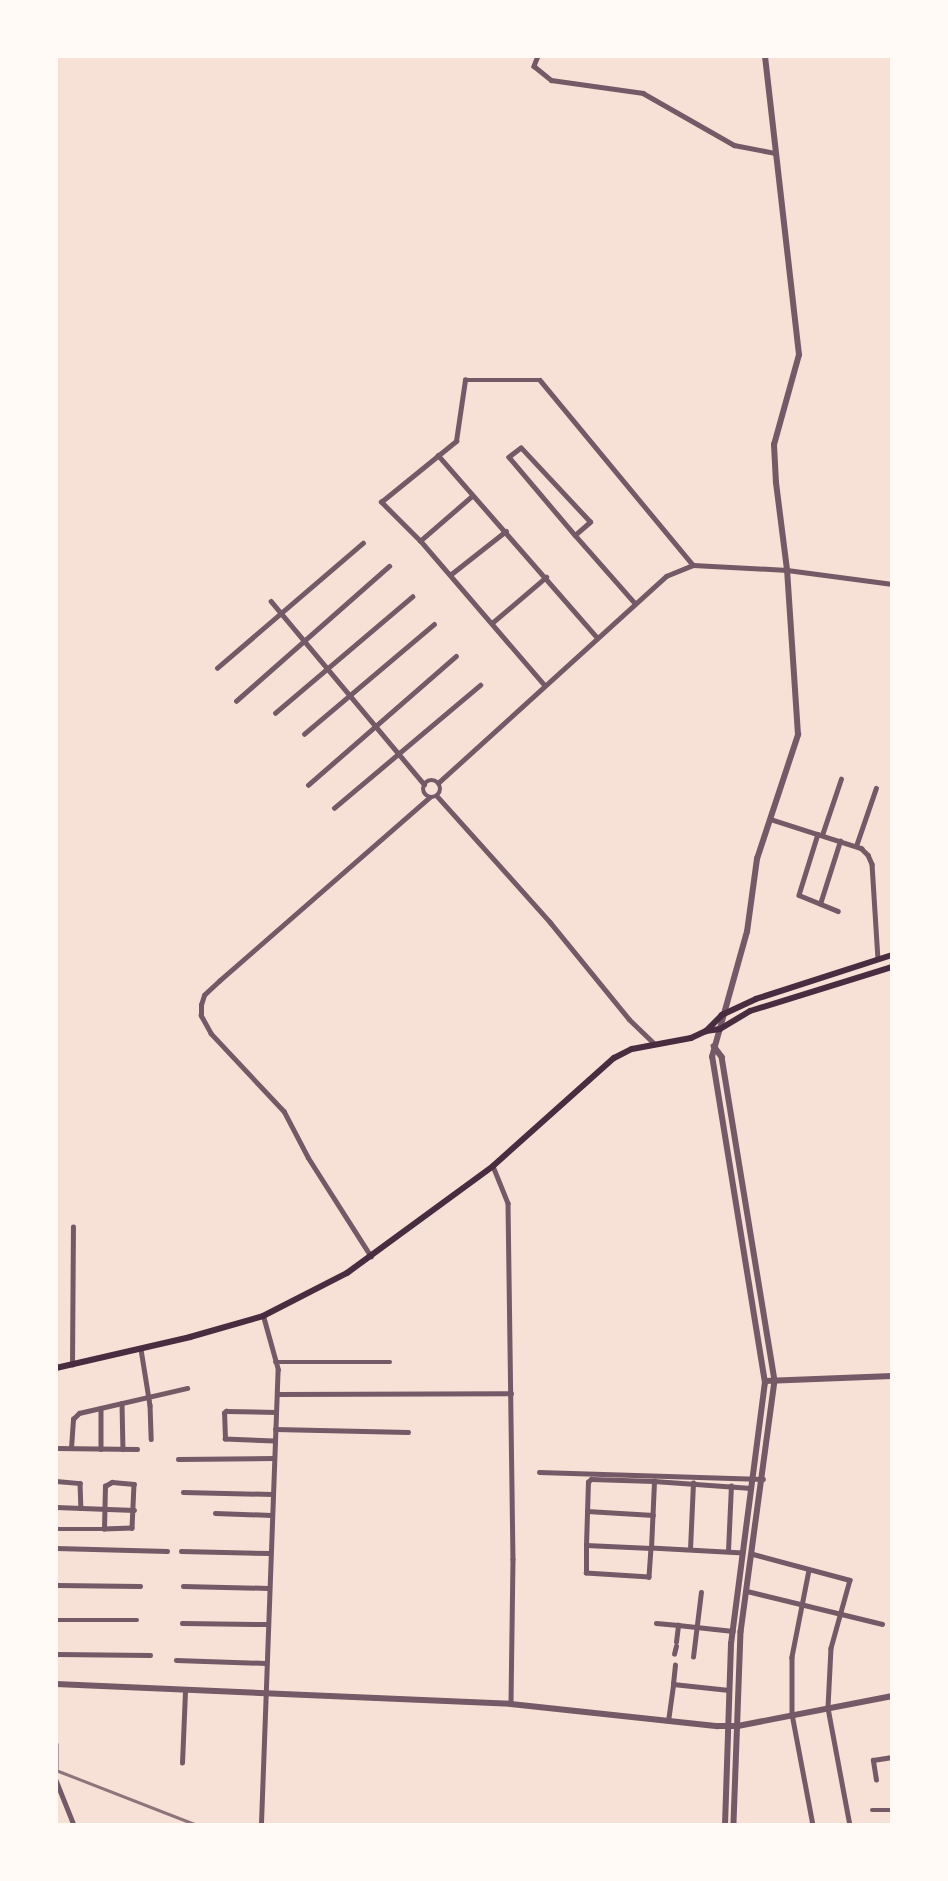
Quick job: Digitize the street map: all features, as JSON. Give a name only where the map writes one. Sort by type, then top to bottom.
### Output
[{"type":"main road","points":[[706,1031],[722,1015],[756,999],[892,954]]},
{"type":"main road","points":[[56,1368],[141,1349],[263,1316],[347,1273],[371,1257],[493,1166],[614,1058],[632,1049],[691,1038],[706,1031],[720,1029],[750,1011],[892,967]]},
{"type":"street","points":[[538,56],[534,66],[551,80],[643,93],[734,145],[775,153]]},
{"type":"street","points":[[725,1825],[727,1726],[733,1631],[765,1381],[712,1057],[722,1015],[747,932],[757,859],[798,735],[787,570],[776,483],[774,445],[799,355],[765,56]]},
{"type":"street","points":[[544,685],[420,541],[381,502],[456,441],[465,380],[540,380],[693,565]]},
{"type":"street","points":[[575,535],[590,522],[520,448],[509,457],[575,535],[635,604]]},
{"type":"street","points":[[438,455],[597,637]]},
{"type":"street","points":[[420,541],[472,496]]},
{"type":"street","points":[[450,575],[506,531]]},
{"type":"street","points":[[217,668],[363,543]]},
{"type":"street","points":[[438,783],[666,576],[693,565],[787,570],[892,584]]},
{"type":"street","points":[[236,701],[389,566]]},
{"type":"street","points":[[492,623],[546,577]]},
{"type":"street","points":[[275,713],[412,597]]},
{"type":"street","points":[[271,601],[399,752],[424,784],[423,792],[429,798]]},
{"type":"street","points":[[304,734],[434,624]]},
{"type":"street","points":[[308,785],[378,727],[456,656]]},
{"type":"street","points":[[334,808],[480,685]]},
{"type":"street","points":[[424,784],[432,780],[438,783],[441,788],[438,796]]},
{"type":"street","points":[[838,911],[799,895],[841,780]]},
{"type":"street","points":[[856,846],[876,788]]},
{"type":"street","points":[[371,1257],[308,1158],[284,1112],[211,1034],[201,1016],[201,1005],[204,995],[219,981],[429,798],[438,796]]},
{"type":"street","points":[[438,796],[550,922],[629,1019],[655,1044]]},
{"type":"street","points":[[770,819],[861,848],[872,864],[878,959]]},
{"type":"street","points":[[820,904],[840,841]]},
{"type":"street","points":[[714,1046],[722,1057],[775,1381],[741,1632],[734,1825]]},
{"type":"street","points":[[493,1166],[508,1203],[511,1393],[511,1704]]},
{"type":"street","points":[[72,1365],[73,1227]]},
{"type":"street","points":[[260,1824],[277,1394],[276,1362],[263,1316]]},
{"type":"street","points":[[141,1349],[149,1396],[151,1439]]},
{"type":"street","points":[[276,1362],[390,1362]]},
{"type":"street","points":[[765,1381],[892,1376]]},
{"type":"street","points":[[71,1448],[74,1415],[187,1388]]},
{"type":"street","points":[[277,1394],[511,1393]]},
{"type":"street","points":[[122,1403],[124,1449]]},
{"type":"street","points":[[100,1408],[101,1449]]},
{"type":"street","points":[[274,1441],[225,1439],[224,1413],[226,1411],[276,1412]]},
{"type":"street","points":[[275,1429],[408,1432]]},
{"type":"street","points":[[56,1448],[138,1450]]},
{"type":"street","points":[[178,1459],[274,1458]]},
{"type":"street","points":[[539,1472],[763,1479]]},
{"type":"street","points":[[654,1481],[649,1576],[645,1578],[587,1575],[587,1511],[590,1479],[654,1481],[693,1483],[751,1488]]},
{"type":"street","points":[[56,1481],[80,1482],[81,1508]]},
{"type":"street","points":[[56,1528],[104,1529],[132,1528],[134,1484],[112,1482],[105,1486],[104,1529]]},
{"type":"street","points":[[690,1549],[693,1483]]},
{"type":"street","points":[[728,1551],[731,1486]]},
{"type":"street","points":[[183,1492],[272,1494]]},
{"type":"street","points":[[56,1507],[134,1510]]},
{"type":"street","points":[[587,1511],[653,1515]]},
{"type":"street","points":[[215,1513],[271,1515]]},
{"type":"street","points":[[586,1545],[743,1553]]},
{"type":"street","points":[[56,1548],[167,1551]]},
{"type":"street","points":[[181,1551],[270,1552]]},
{"type":"street","points":[[753,1554],[802,1565],[809,1570],[850,1580],[831,1648],[828,1708],[850,1825]]},
{"type":"street","points":[[809,1570],[792,1657],[792,1714],[813,1825]]},
{"type":"street","points":[[56,1585],[140,1586]]},
{"type":"street","points":[[183,1586],[268,1588]]},
{"type":"street","points":[[747,1591],[882,1624]]},
{"type":"street","points":[[693,1657],[701,1592]]},
{"type":"street","points":[[56,1620],[137,1620]]},
{"type":"street","points":[[182,1623],[267,1624]]},
{"type":"street","points":[[656,1623],[733,1631]]},
{"type":"street","points":[[674,1654],[678,1625]]},
{"type":"street","points":[[56,1654],[150,1655]]},
{"type":"street","points":[[176,1660],[265,1663]]},
{"type":"street","points":[[668,1721],[675,1665]]},
{"type":"street","points":[[56,1684],[511,1704],[727,1726],[738,1726],[892,1696]]},
{"type":"street","points":[[673,1684],[729,1690]]},
{"type":"street","points":[[182,1763],[185,1690]]},
{"type":"street","points":[[56,1744],[56,1768]]},
{"type":"street","points":[[876,1780],[873,1760],[892,1757]]},
{"type":"street","points":[[56,1780],[74,1825]]},
{"type":"street","points":[[872,1810],[892,1810]]},
{"type":"railway","points":[[56,1770],[197,1825]]}]
